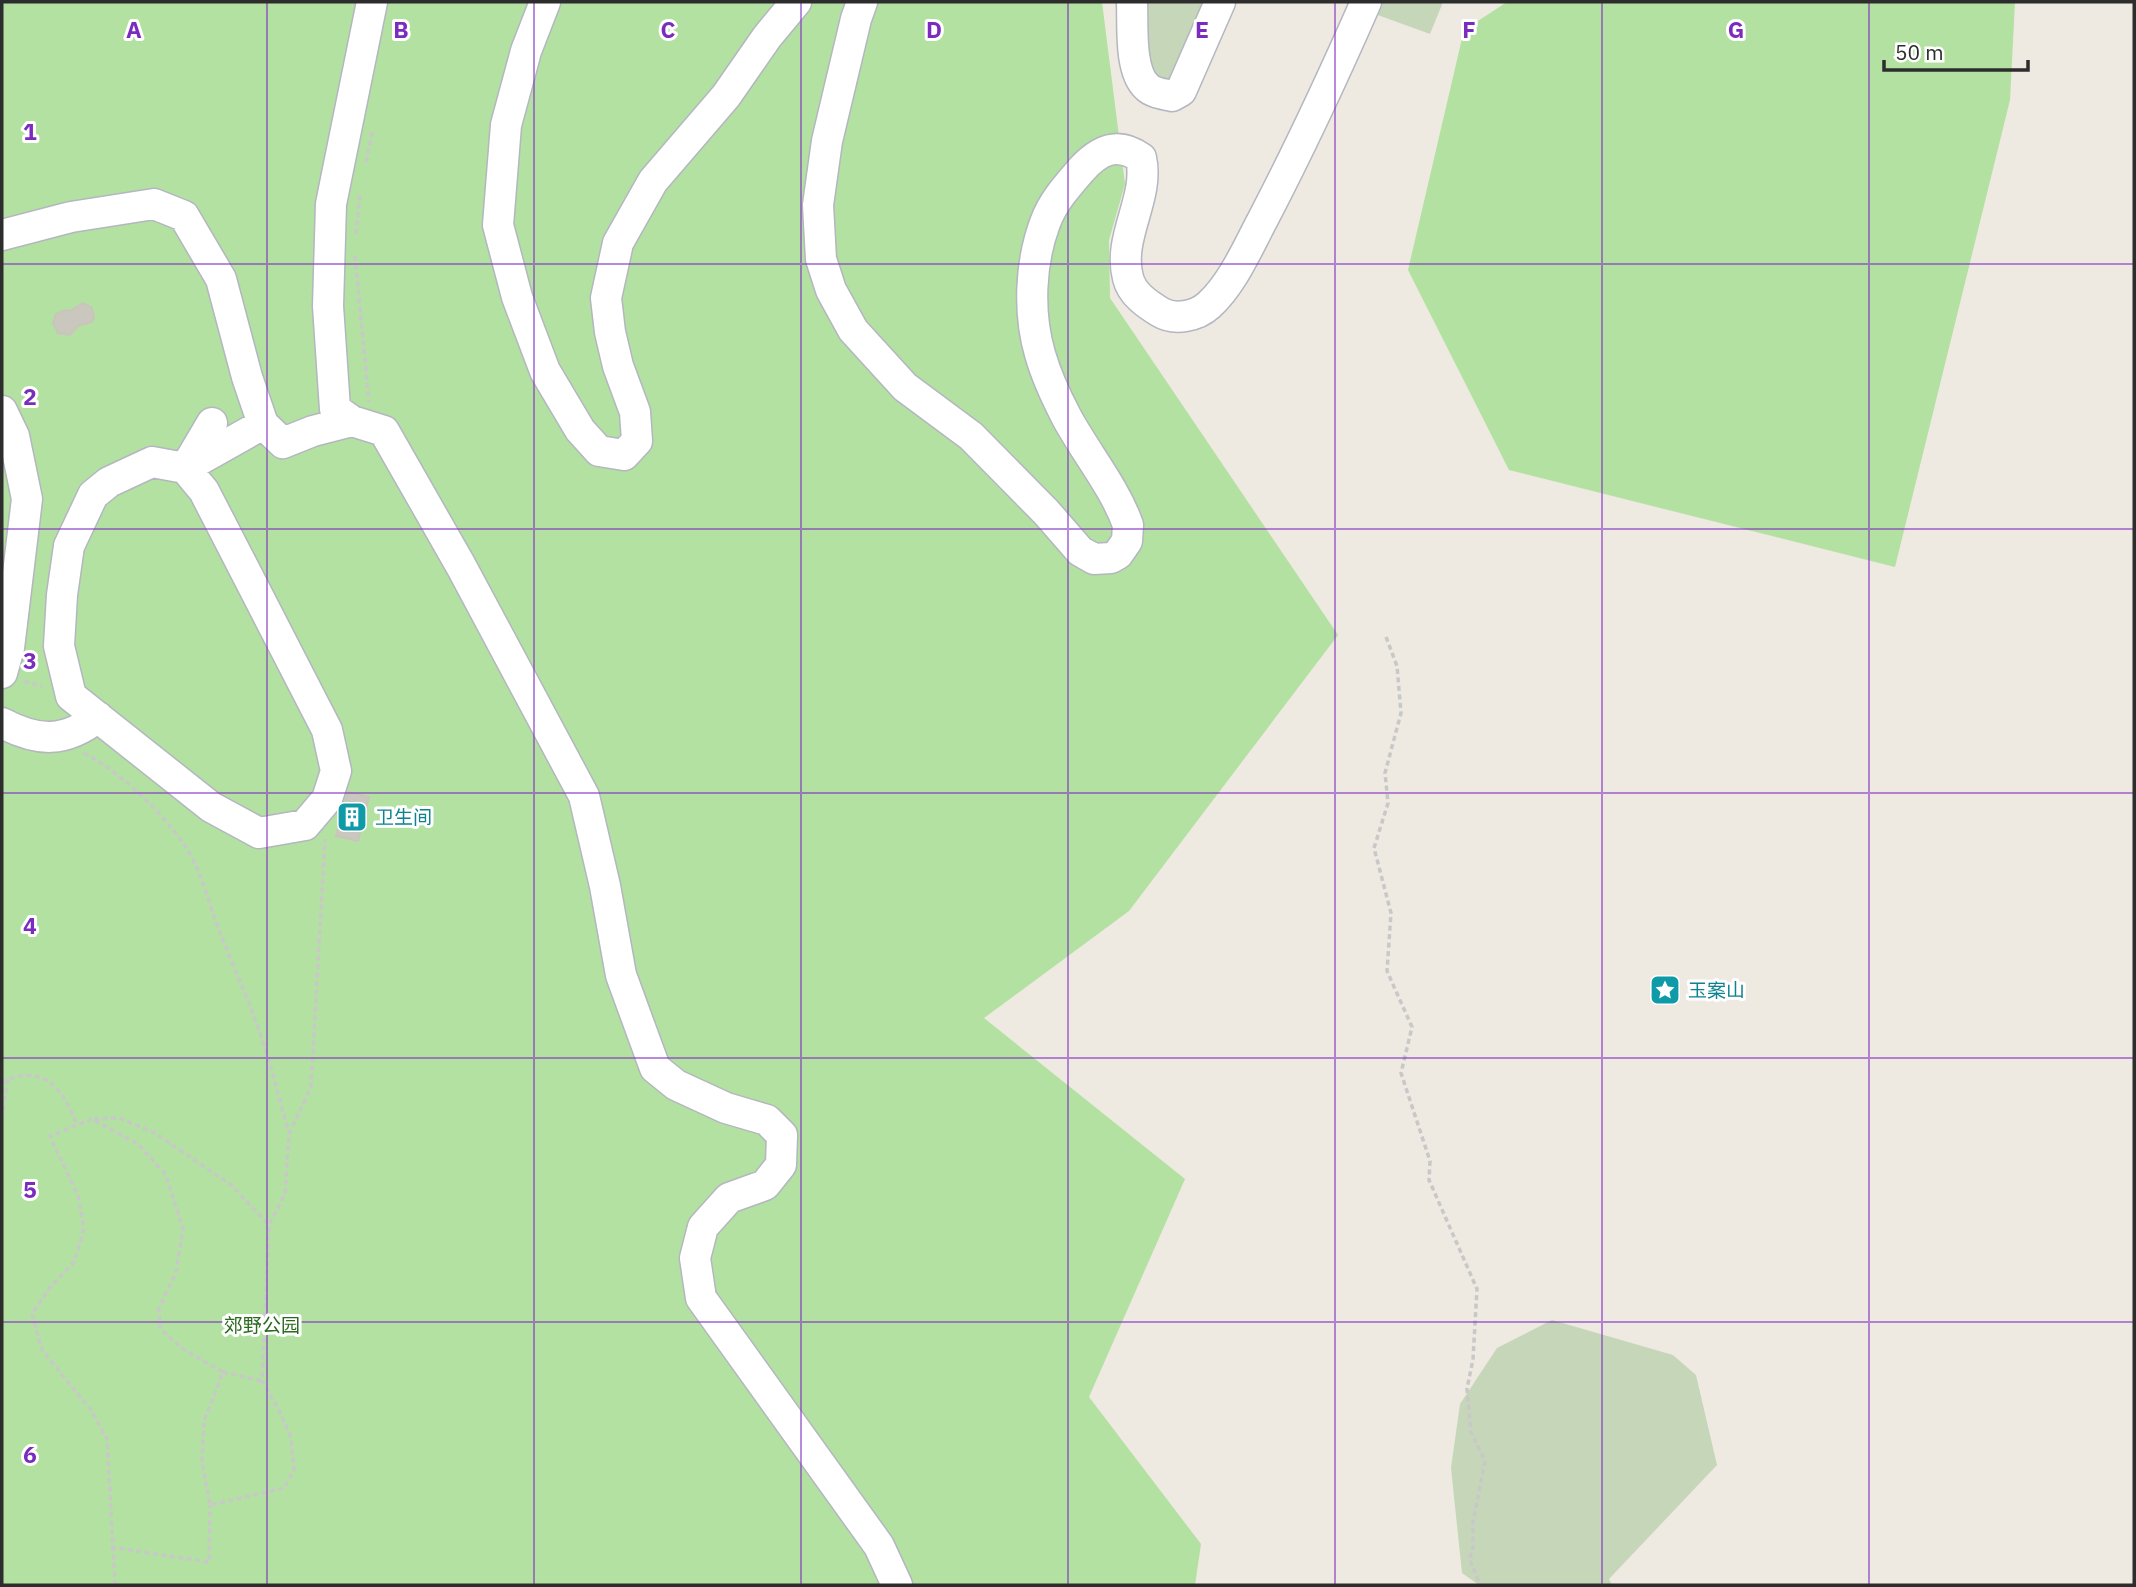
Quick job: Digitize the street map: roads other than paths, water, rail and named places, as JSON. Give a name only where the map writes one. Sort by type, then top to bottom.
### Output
[{"type":"street","points":[[372,2],[331,204],[328,306],[335,409],[352,421],[384,431],[461,566],[584,796],[605,886],[621,975],[655,1068],[688,1091],[726,1108],[767,1120],[782,1135],[781,1165],[765,1185],[729,1198],[703,1227],[695,1258],[701,1298],[879,1546],[897,1585]]},
{"type":"street","points":[[545,2],[526,51],[506,125],[498,225],[517,297],[545,371],[580,430],[599,451],[624,455],[637,441],[635,412],[618,366],[606,298],[618,243],[653,181],[726,96],[767,37],[796,2]]},
{"type":"street","points":[[862,2],[827,141],[818,205],[821,259],[831,290],[853,330],[905,387],[971,436],[1046,512],[1080,551],[1086,556],[1102,559],[1111,558],[1124,548],[1129,533],[1128,525],[1067,418],[1040,354],[1032,304],[1034,260],[1045,221],[1063,190],[1087,164],[1111,148],[1130,150],[1140,158],[1143,186],[1130,230],[1128,279],[1143,301],[1167,316],[1190,316],[1209,306],[1225,286],[1249,246],[1295,158],[1365,6]]},
{"type":"street","points":[[1132,2],[1134,49],[1140,78],[1153,92],[1172,96],[1181,91],[1220,2]]},
{"type":"street","points":[[2,235],[71,217],[154,204],[184,216],[221,279],[247,377],[263,424],[284,443],[313,431],[352,421]]},
{"type":"street","points":[[2,411],[14,436],[27,499],[8,675]]},
{"type":"street","points":[[186,468],[212,423]]},
{"type":"street","points":[[186,468],[204,491],[327,730],[336,771],[327,799],[305,825],[259,833],[211,807],[71,696],[59,646],[69,546],[93,495],[109,482],[152,462],[186,468],[263,424]]},
{"type":"street","points":[[2,723],[12,729],[53,739],[81,731],[98,718]]},
{"type":"place","name":"卫生间","points":[[352,817]]},
{"type":"place","name":"玉案山","points":[[1665,990]]},
{"type":"park label","name":"郊野公园","points":[[262,1325]]}]
